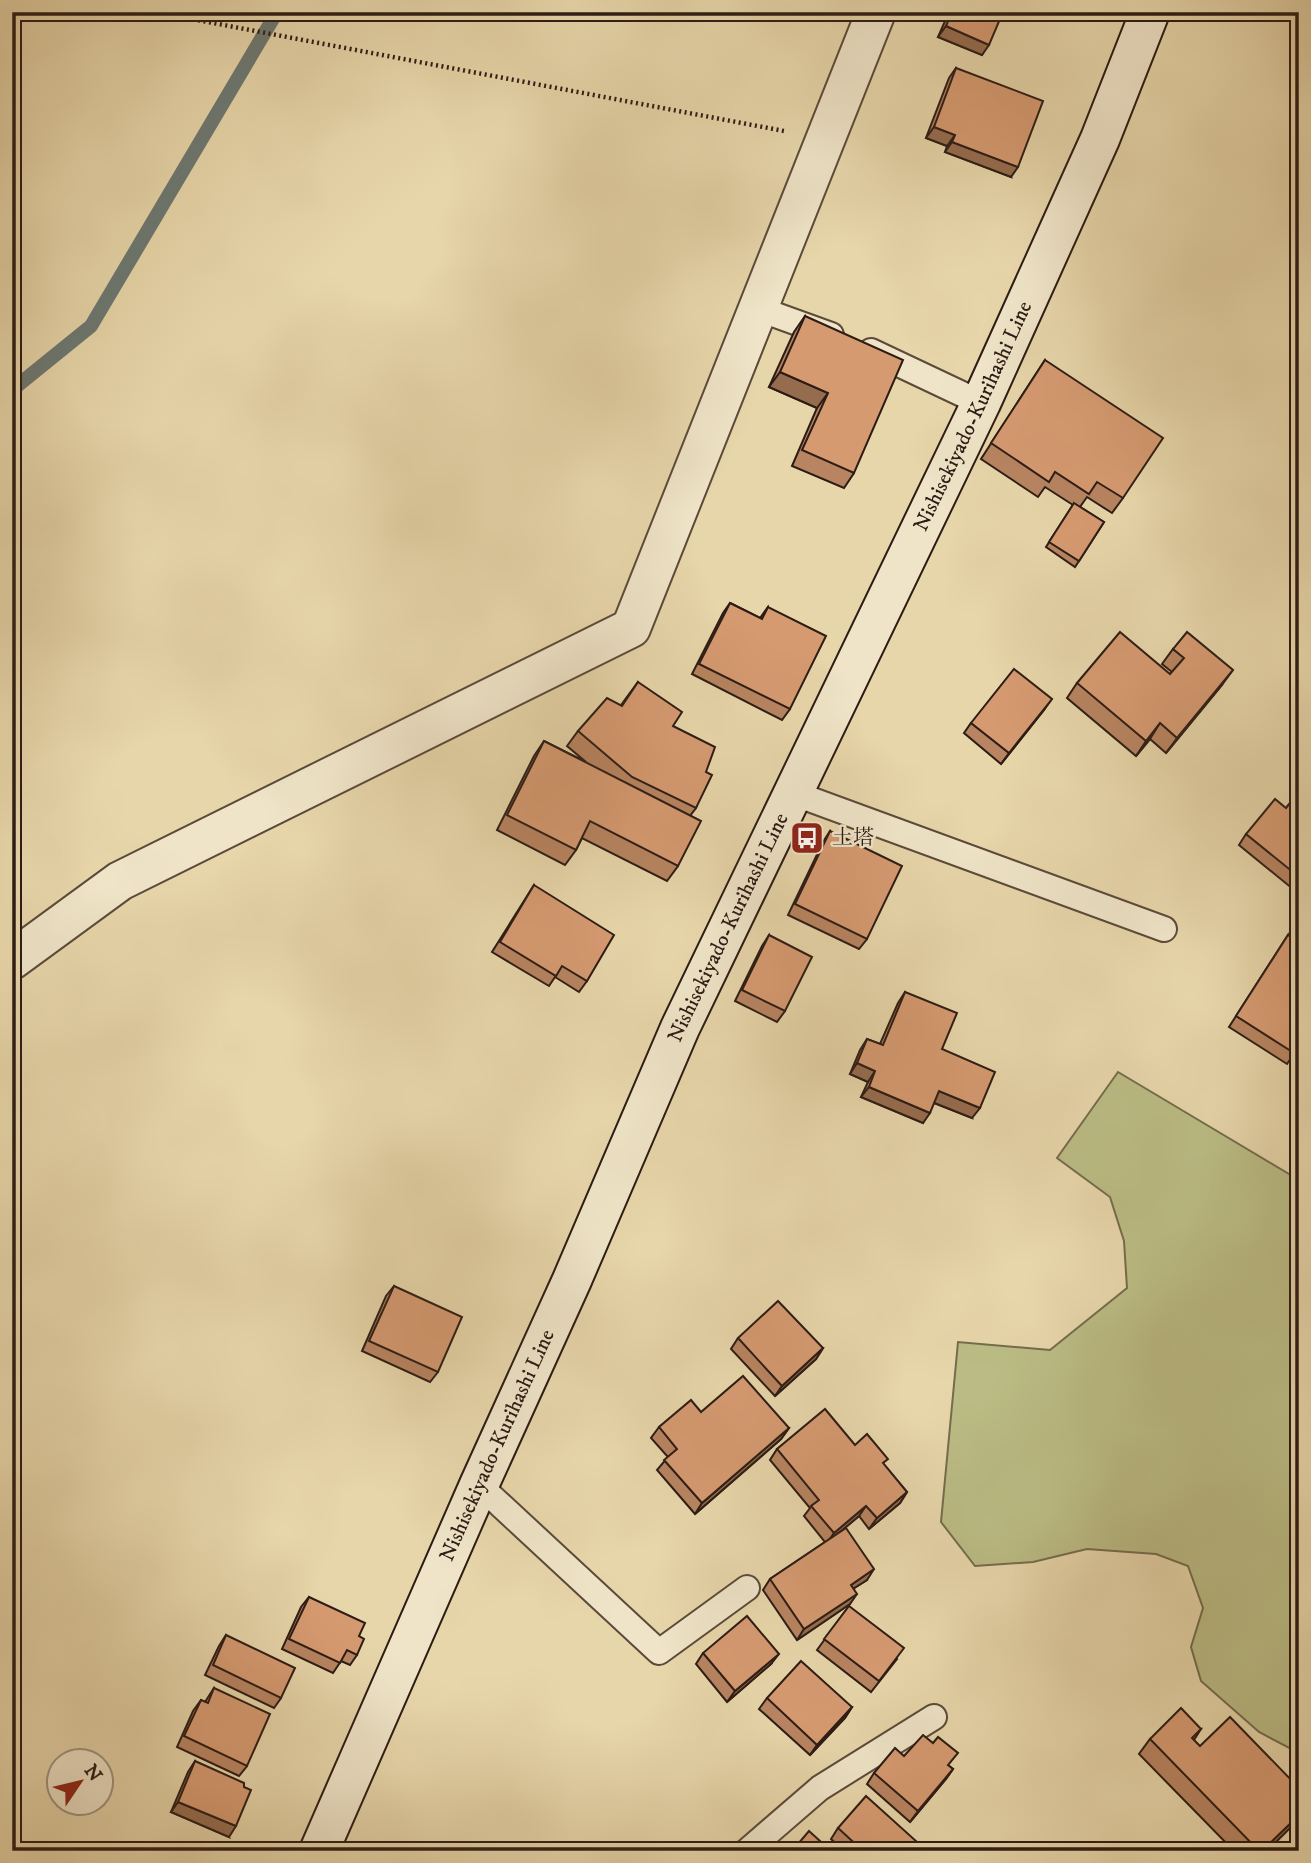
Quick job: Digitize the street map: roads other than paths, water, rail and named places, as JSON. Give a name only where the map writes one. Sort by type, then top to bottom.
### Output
[{"type":"main road","points":[[12,960],[120,881],[631,628],[876,12]]},
{"type":"main road","name":"Nishisekiyado-Kurihashi Line","points":[[319,1851],[572,1280],[680,1028],[981,403],[1100,139],[1150,12]]},
{"type":"lane","points":[[760,309],[850,341],[981,403]]},
{"type":"lane","points":[[793,793],[1164,929]]},
{"type":"lane","points":[[479,1485],[659,1652],[747,1588]]},
{"type":"lane","points":[[747,1851],[820,1788],[934,1717]]},
{"type":"waterway","points":[[12,390],[91,326],[277,12]]},
{"type":"place","name":"土塔","points":[[807,838]]}]
